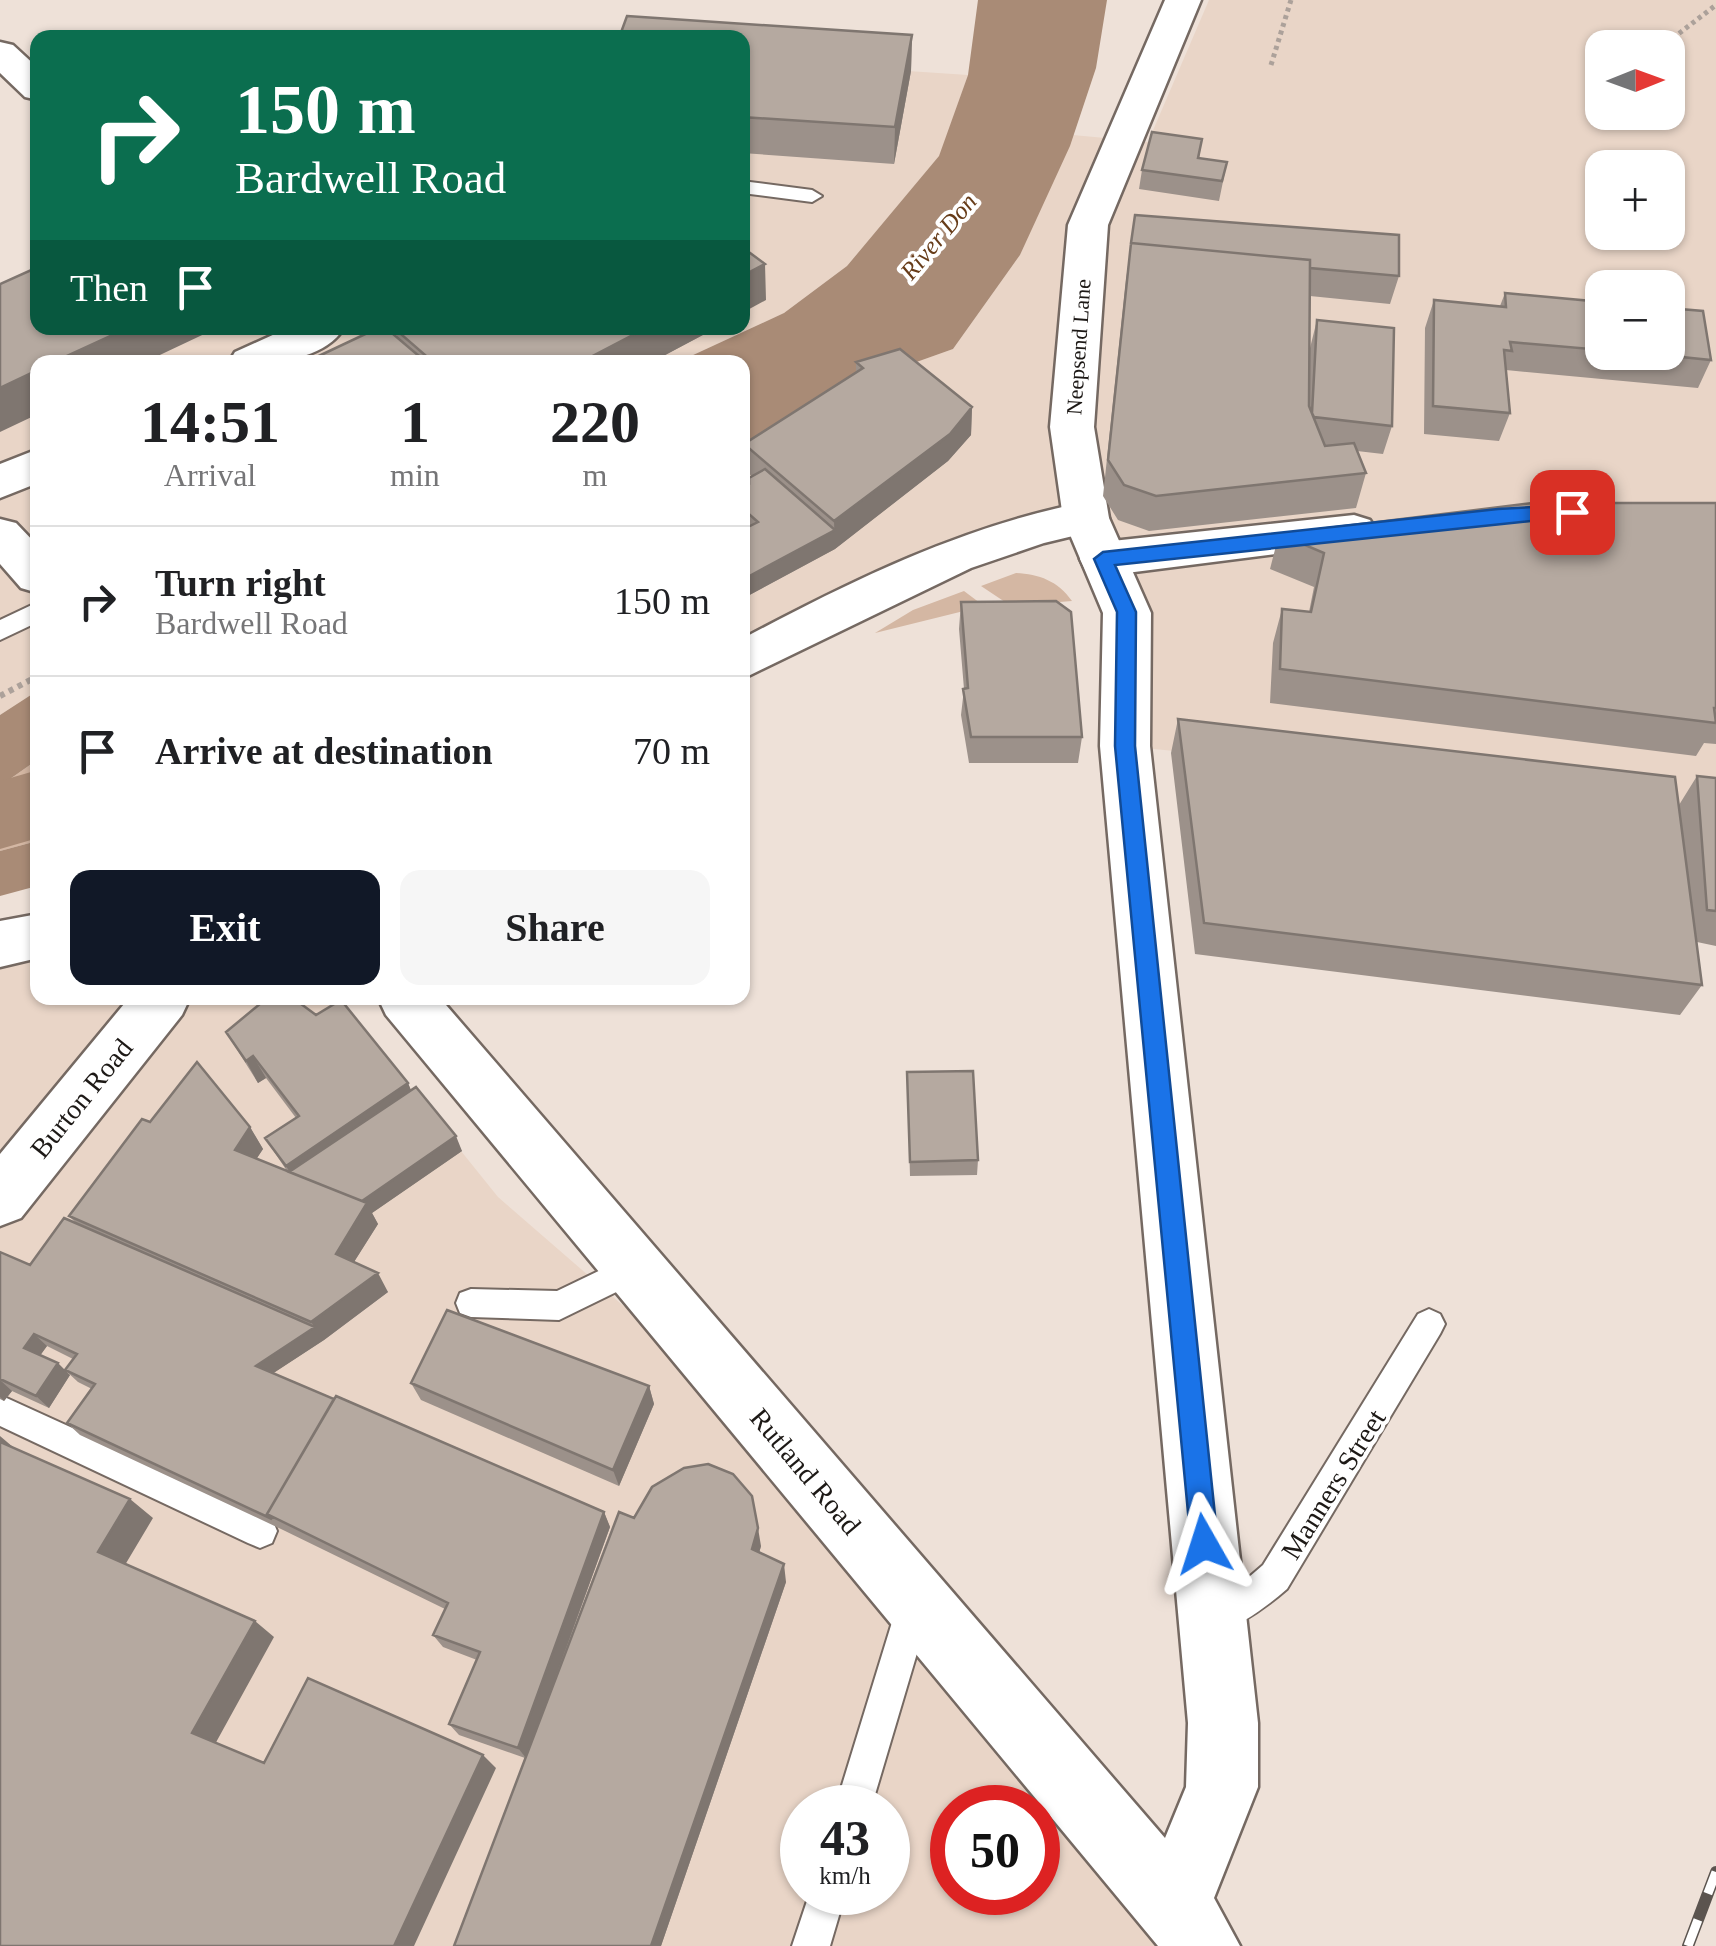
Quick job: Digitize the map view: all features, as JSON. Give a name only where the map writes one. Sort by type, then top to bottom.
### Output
[{"type":"main road","name":"Neepsend Lane","points":[[1183,0],[1088,224],[1072,427],[1095,538],[1126,612],[1125,746],[1223,1722],[1222,1787],[1188,1925]]},
{"type":"main road","points":[[0,53],[30,81]]},
{"type":"main road","points":[[262,355],[297,335]]},
{"type":"main road","points":[[0,482],[30,468]]},
{"type":"main road","points":[[750,657],[911,574],[1058,522],[1095,538],[1402,526]]},
{"type":"main road","points":[[0,534],[30,567]]},
{"type":"main road","name":"Burton Road","points":[[0,1198],[156,1005]]},
{"type":"main road","name":"Rutland Road","points":[[412,1005],[1188,1925]]},
{"type":"lane","points":[[750,189],[812,196]]},
{"type":"lane","points":[[0,631],[30,615]]},
{"type":"lane","points":[[472,1303],[558,1306],[634,1268]]},
{"type":"lane","name":"Manners Street","points":[[1212,1620],[1246,1602],[1274,1577],[1429,1324]]},
{"type":"lane","points":[[0,1410],[260,1531]]},
{"type":"lane","points":[[860,1785],[916,1600]]},
{"type":"lane","points":[[812,1946],[821,1915]]},
{"type":"path","points":[[1271,65],[1292,0]]},
{"type":"path","points":[[1683,30],[1716,5]]},
{"type":"path","points":[[0,696],[30,680]]},
{"type":"shaded area","points":[[1209,0],[1716,0],[1716,811],[1662,801],[1125,746],[1127,613],[1086,518],[750,658],[750,452],[852,385],[953,349],[1020,255],[1073,135],[1148,142]]},
{"type":"shaded area","points":[[750,60],[968,75],[940,155],[847,266],[784,313],[750,329]]},
{"type":"shaded area","points":[[0,312],[30,325],[30,335],[296,335],[300,339],[308,335],[736,335],[693,355],[30,355],[30,696],[0,715]]},
{"type":"shaded area","points":[[1016,573],[1047,580],[1072,601],[1011,606],[981,586]]},
{"type":"shaded area","points":[[964,591],[984,606],[875,633],[913,610]]},
{"type":"shaded area","points":[[30,765],[30,843],[0,851],[0,786]]},
{"type":"shaded area","points":[[30,938],[30,1005],[344,1005],[498,1197],[688,1362],[1041,1785],[930,1785],[930,1915],[1060,1915],[1060,1807],[1176,1946],[0,1946],[0,944]]},
{"type":"water","points":[[978,0],[1107,0],[1096,68],[1070,146],[1020,255],[953,349],[852,385],[750,452],[750,355],[693,355],[736,335],[750,335],[750,329],[784,313],[847,266],[939,156],[968,75]]},
{"type":"water","points":[[30,696],[30,765],[0,786],[0,715]]},
{"type":"water","points":[[30,843],[30,888],[0,896],[0,851]]},
{"type":"building","points":[[627,16],[912,35],[895,127],[750,118],[750,30],[622,30]]},
{"type":"building","points":[[1152,132],[1202,139],[1198,158],[1227,162],[1222,181],[1142,170]]},
{"type":"building","points":[[1135,215],[1399,235],[1399,276],[1310,268],[1310,260],[1131,243]]},
{"type":"building","points":[[1131,243],[1310,260],[1309,406],[1325,446],[1354,443],[1366,473],[1156,496],[1124,485],[1108,460]]},
{"type":"building","points":[[750,253],[765,264],[750,272]]},
{"type":"building","points":[[30,271],[30,335],[113,335],[69,355],[30,355],[30,374],[0,388],[0,284]]},
{"type":"building","points":[[1505,293],[1585,300],[1585,349],[1510,342],[1512,351],[1504,350],[1510,413],[1433,406],[1434,300],[1506,307]]},
{"type":"building","points":[[1685,309],[1703,311],[1711,360],[1685,357]]},
{"type":"building","points":[[1317,320],[1394,328],[1392,426],[1314,417]]},
{"type":"building","points":[[363,335],[394,335],[418,355],[321,355]]},
{"type":"building","points":[[402,335],[633,335],[594,355],[425,355]]},
{"type":"building","points":[[900,349],[972,407],[950,434],[834,521],[750,449],[750,440],[863,368],[856,362]]},
{"type":"building","points":[[765,469],[835,530],[750,576],[750,526],[758,522],[750,515],[750,477]]},
{"type":"building","points":[[1533,503],[1716,503],[1716,723],[1280,669],[1282,609],[1311,612],[1324,553],[1279,534]]},
{"type":"building","points":[[1056,601],[1071,612],[1082,737],[971,737],[963,689],[968,688],[961,602]]},
{"type":"building","points":[[1178,719],[1675,777],[1702,985],[1204,923]]},
{"type":"building","points":[[1697,776],[1716,778],[1716,911],[1707,910]]},
{"type":"building","points":[[259,1005],[302,1005],[316,1015],[333,1005],[345,1005],[408,1083],[286,1166],[265,1138],[299,1116],[253,1056],[246,1061],[226,1032]]},
{"type":"building","points":[[197,1062],[250,1127],[235,1150],[367,1203],[336,1254],[378,1273],[311,1322],[69,1216],[142,1119],[150,1122]]},
{"type":"building","points":[[973,1071],[978,1160],[910,1162],[907,1072]]},
{"type":"building","points":[[416,1087],[456,1136],[362,1201],[289,1172]]},
{"type":"building","points":[[64,1218],[315,1327],[256,1366],[334,1399],[267,1514],[272,1519],[67,1423],[95,1384],[65,1370],[77,1354],[34,1334],[24,1348],[58,1363],[36,1396],[0,1379],[0,1252],[30,1265]]},
{"type":"building","points":[[447,1310],[649,1386],[613,1470],[411,1383]]},
{"type":"building","points":[[336,1396],[604,1512],[518,1748],[449,1724],[480,1652],[433,1635],[448,1603],[267,1514]]},
{"type":"building","points":[[0,1442],[130,1499],[98,1552],[255,1621],[192,1733],[264,1763],[308,1678],[483,1755],[394,1946],[0,1946]]},
{"type":"building","points":[[708,1464],[733,1474],[752,1496],[758,1528],[752,1549],[784,1564],[651,1946],[454,1946],[619,1512],[634,1518],[652,1487],[684,1468]]},
{"type":"waterway","name":"River Don","points":[[0,815],[30,806]]},
{"type":"railway","points":[[1688,1946],[1716,1872]]},
{"type":"route","points":[[1204,1544],[1125,746],[1126,612],[1103,559],[1498,516],[1572,512]]}]
